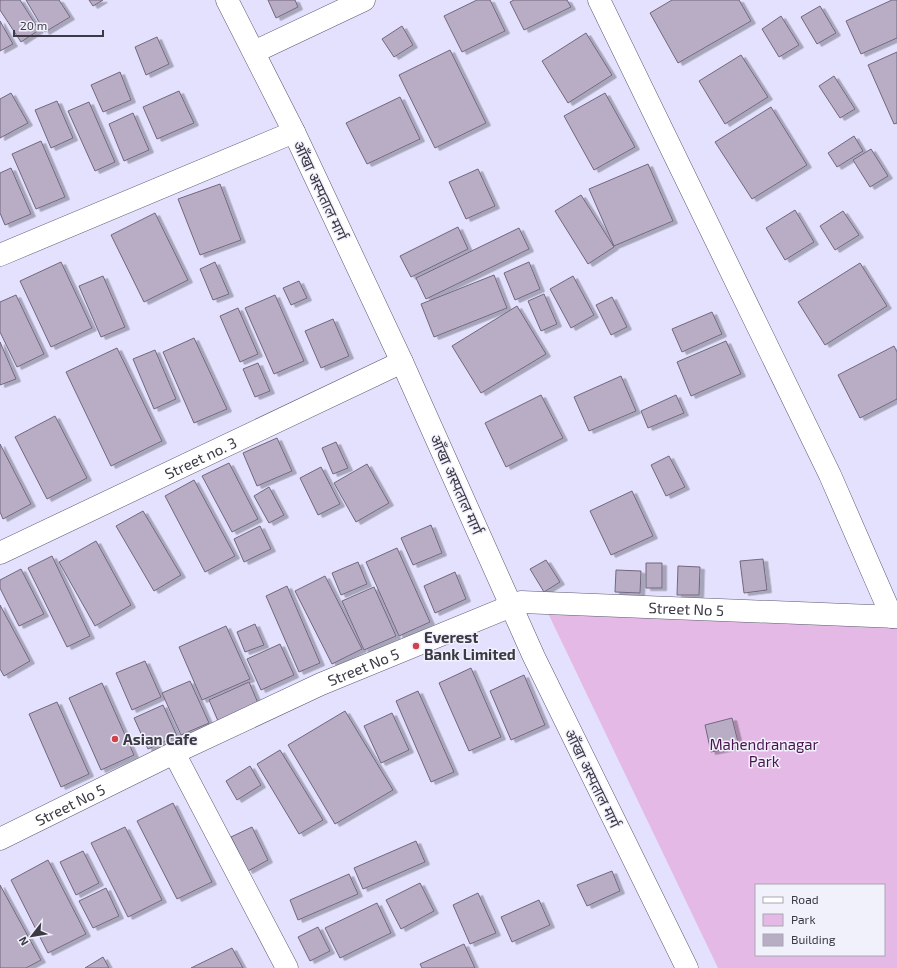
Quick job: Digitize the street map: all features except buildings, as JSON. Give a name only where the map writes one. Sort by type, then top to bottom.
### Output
[{"type":"street","name":"आँखा अस्पताल मार्ग","points":[[227,0],[294,132],[402,362],[534,657],[687,968]]},
{"type":"street","points":[[254,52],[364,0]]},
{"type":"street","points":[[599,0],[830,475],[895,617]]},
{"type":"street","points":[[0,255],[294,132]]},
{"type":"street","name":"Street no. 3","points":[[0,553],[402,362]]},
{"type":"street","name":"Street No 5","points":[[0,839],[174,753],[321,684],[521,602],[895,617]]},
{"type":"street","points":[[174,753],[287,968]]},
{"type":"green space","name":"Mahendranagar Park","points":[[546,609],[897,626],[897,968],[718,968]]},
{"type":"place","name":"Everest Bank Limited","points":[[416,646]]},
{"type":"place","name":"Asian Cafe","points":[[115,739]]}]
